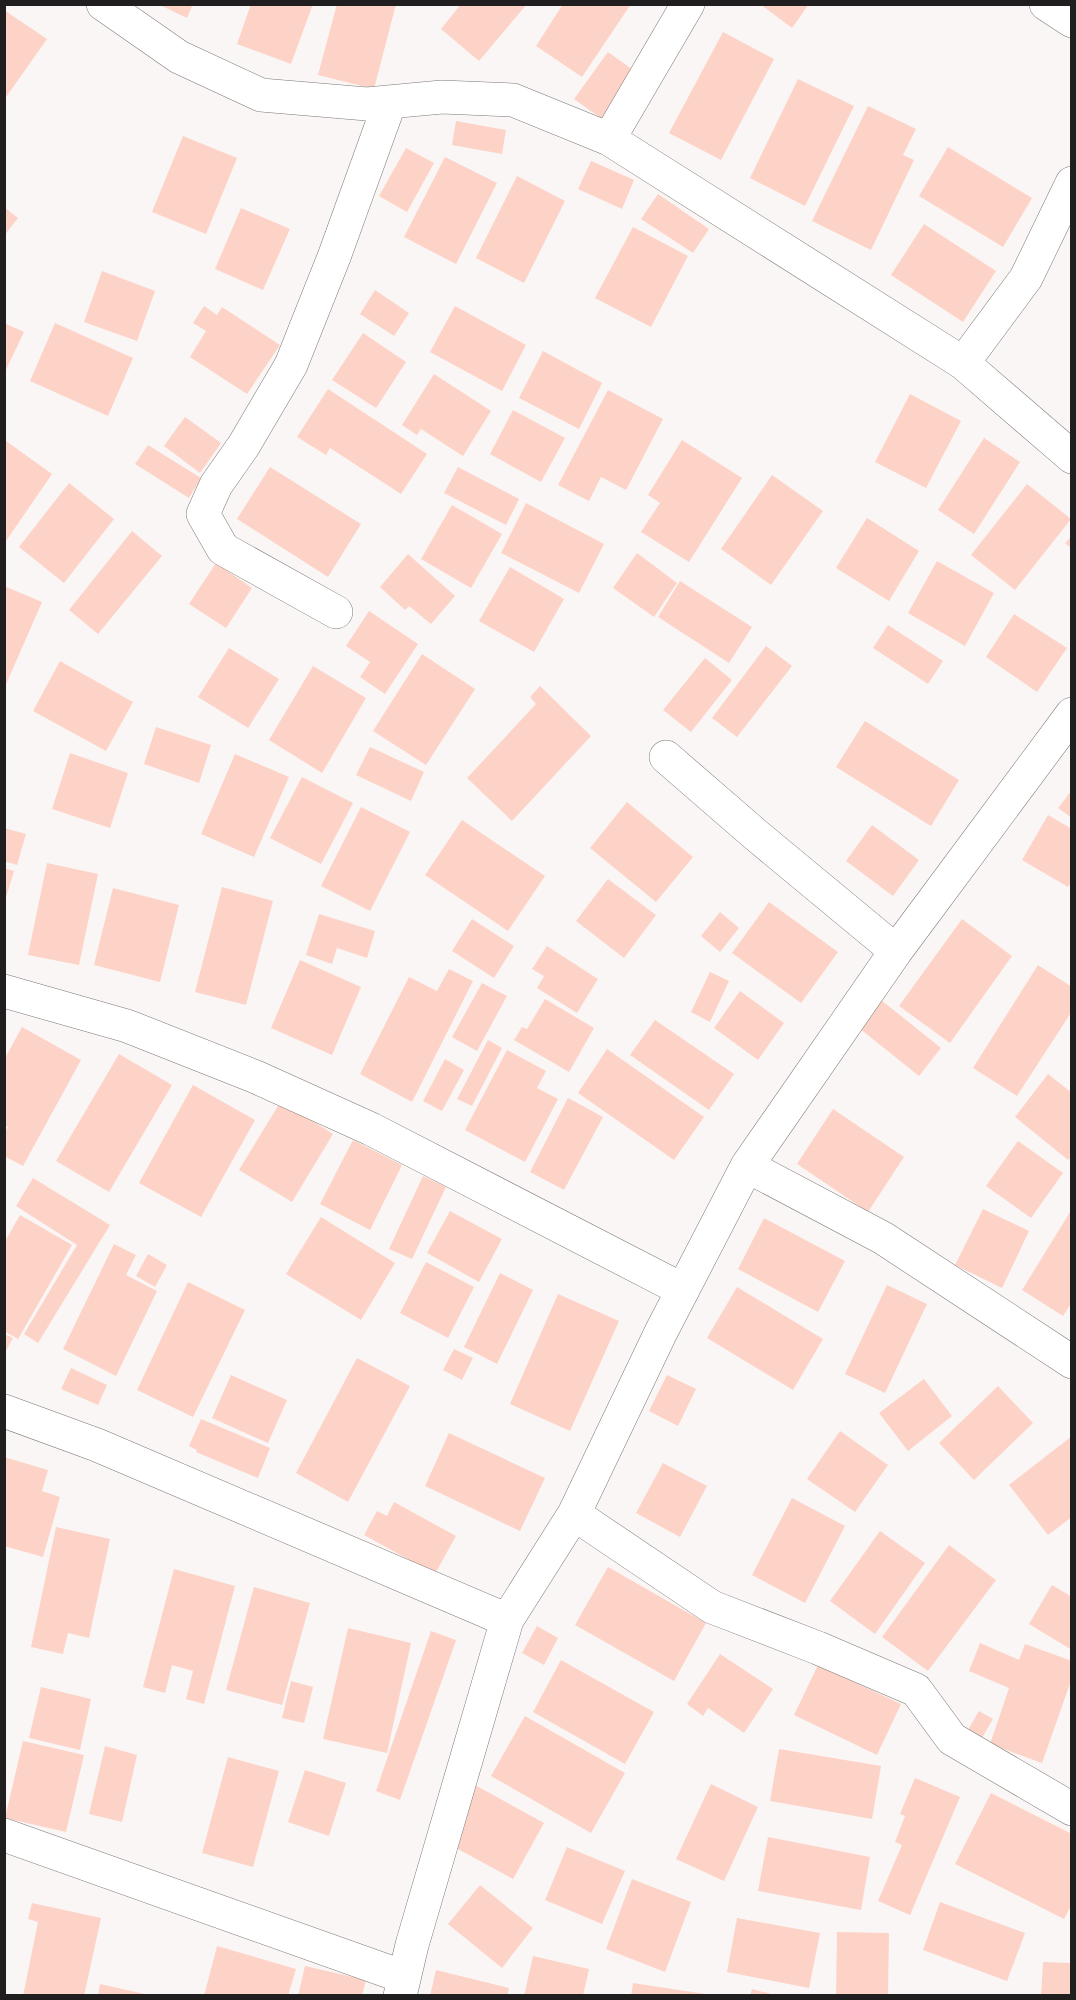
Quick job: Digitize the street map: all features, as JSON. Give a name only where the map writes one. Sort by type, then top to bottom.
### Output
[{"type":"street","points":[[103,4],[179,57],[261,95],[367,104],[442,97],[513,100],[609,139],[963,363],[1051,437],[1071,457]]},
{"type":"street","points":[[609,139],[688,4]]},
{"type":"street","points":[[1046,4],[1071,21]]},
{"type":"street","points":[[336,612],[223,549],[203,514],[216,485],[244,445],[291,365],[334,257],[390,102]]},
{"type":"street","points":[[963,363],[1026,278],[1071,183]]},
{"type":"street","points":[[4,1835],[402,1986],[507,1620],[574,1514],[683,1290],[747,1166],[896,951],[1071,714]]},
{"type":"street","points":[[666,756],[756,835],[896,951]]},
{"type":"street","points":[[4,991],[127,1026],[256,1077],[371,1129],[683,1290]]},
{"type":"street","points":[[747,1166],[884,1238],[1071,1362]]},
{"type":"street","points":[[4,1411],[98,1445],[507,1620]]},
{"type":"street","points":[[574,1514],[712,1607],[818,1648],[916,1690],[952,1739],[1071,1809]]},
{"type":"building","points":[[158,4],[193,4],[187,18]]},
{"type":"building","points":[[251,4],[313,4],[291,64],[237,44]]},
{"type":"building","points":[[337,4],[396,4],[374,89],[318,75]]},
{"type":"building","points":[[461,4],[527,4],[479,61],[441,29]]},
{"type":"building","points":[[563,4],[631,4],[582,77],[536,46]]},
{"type":"building","points":[[760,4],[809,4],[792,28]]},
{"type":"building","points":[[4,10],[47,39],[4,100]]},
{"type":"building","points":[[723,32],[774,59],[721,160],[669,133]]},
{"type":"building","points":[[608,52],[636,72],[602,119],[574,99]]},
{"type":"building","points":[[798,79],[854,106],[805,206],[750,178]]},
{"type":"building","points":[[868,106],[916,129],[903,155],[914,160],[871,250],[812,221]]},
{"type":"building","points":[[456,121],[506,130],[502,154],[452,145]]},
{"type":"building","points":[[183,136],[237,158],[206,234],[152,212]]},
{"type":"building","points":[[948,147],[1032,198],[1003,247],[919,196]]},
{"type":"building","points":[[406,148],[434,163],[407,212],[379,196]]},
{"type":"building","points":[[445,157],[497,183],[456,264],[404,237]]},
{"type":"building","points":[[591,161],[634,180],[622,209],[578,189]]},
{"type":"building","points":[[517,176],[565,201],[524,283],[476,258]]},
{"type":"building","points":[[658,194],[709,229],[693,253],[641,219]]},
{"type":"building","points":[[4,207],[18,218],[4,236]]},
{"type":"building","points":[[241,208],[290,229],[263,290],[215,269]]},
{"type":"building","points":[[924,224],[996,271],[963,322],[891,275]]},
{"type":"building","points":[[633,227],[688,256],[651,327],[595,298]]},
{"type":"building","points":[[102,271],[155,291],[137,341],[84,322]]},
{"type":"building","points":[[375,290],[409,313],[394,336],[360,314]]},
{"type":"building","points":[[204,306],[217,315],[222,307],[280,345],[247,394],[190,357],[206,331],[193,323]]},
{"type":"building","points":[[455,306],[526,345],[502,391],[430,352]]},
{"type":"building","points":[[4,323],[24,332],[4,374]]},
{"type":"building","points":[[55,323],[133,358],[108,416],[30,381]]},
{"type":"building","points":[[363,333],[406,362],[376,408],[332,380]]},
{"type":"building","points":[[543,351],[602,383],[579,429],[519,398]]},
{"type":"building","points":[[434,374],[491,411],[463,456],[421,429],[417,435],[402,425]]},
{"type":"building","points":[[328,389],[427,454],[401,494],[330,448],[326,455],[297,437]]},
{"type":"building","points":[[608,390],[663,419],[626,490],[601,477],[589,501],[558,485]]},
{"type":"building","points":[[910,394],[961,421],[926,488],[875,462]]},
{"type":"building","points":[[513,410],[565,438],[541,482],[490,454]]},
{"type":"building","points":[[185,417],[221,443],[200,473],[164,446]]},
{"type":"building","points":[[984,438],[1020,462],[974,534],[938,510]]},
{"type":"building","points":[[682,440],[742,478],[689,562],[641,532],[660,503],[648,495]]},
{"type":"building","points":[[6,441],[52,474],[6,541],[4,540]]},
{"type":"building","points":[[148,445],[201,478],[189,498],[135,464]]},
{"type":"building","points":[[270,467],[361,524],[328,577],[237,519]]},
{"type":"building","points":[[458,467],[519,499],[506,525],[444,493]]},
{"type":"building","points":[[772,475],[823,511],[771,585],[721,549]]},
{"type":"building","points":[[69,483],[114,519],[64,583],[19,547]]},
{"type":"building","points":[[1027,484],[1071,519],[1015,590],[971,555]]},
{"type":"building","points":[[526,503],[604,544],[579,593],[501,553]]},
{"type":"building","points":[[452,505],[502,534],[471,588],[421,559]]},
{"type":"building","points":[[867,518],[919,551],[889,601],[836,568]]},
{"type":"building","points":[[132,531],[162,556],[98,634],[69,610]]},
{"type":"building","points":[[1072,536],[1072,549],[1065,543]]},
{"type":"building","points":[[637,553],[677,583],[654,617],[613,588]]},
{"type":"building","points":[[408,554],[455,596],[431,624],[409,606],[405,610],[380,587]]},
{"type":"building","points":[[937,561],[994,593],[965,646],[908,613]]},
{"type":"building","points":[[216,563],[252,588],[226,628],[189,604]]},
{"type":"building","points":[[510,567],[564,599],[534,652],[479,621]]},
{"type":"building","points":[[680,581],[752,627],[729,663],[658,617]]},
{"type":"building","points":[[4,586],[42,602],[4,689]]},
{"type":"building","points":[[369,611],[418,644],[385,694],[360,677],[370,662],[346,646]]},
{"type":"building","points":[[1014,614],[1067,648],[1037,692],[986,657]]},
{"type":"building","points":[[888,625],[943,661],[928,684],[873,648]]},
{"type":"building","points":[[766,646],[792,666],[737,737],[712,718]]},
{"type":"building","points":[[229,648],[279,679],[248,728],[198,697]]},
{"type":"building","points":[[422,654],[475,689],[426,765],[373,731]]},
{"type":"building","points":[[705,658],[732,680],[691,732],[663,710]]},
{"type":"building","points":[[60,661],[133,702],[106,751],[33,711]]},
{"type":"building","points":[[313,666],[366,698],[322,773],[269,740]]},
{"type":"building","points":[[540,686],[591,736],[512,821],[467,778],[536,704],[530,697]]},
{"type":"building","points":[[865,721],[959,780],[931,826],[836,767]]},
{"type":"building","points":[[156,727],[211,745],[199,783],[144,764]]},
{"type":"building","points":[[370,747],[424,772],[411,801],[356,775]]},
{"type":"building","points":[[70,753],[128,773],[110,828],[52,809]]},
{"type":"building","points":[[235,754],[289,777],[254,857],[201,834]]},
{"type":"building","points":[[302,777],[353,803],[321,864],[270,838]]},
{"type":"building","points":[[1072,790],[1072,818],[1058,808]]},
{"type":"building","points":[[627,802],[693,857],[656,902],[590,848]]},
{"type":"building","points":[[361,807],[410,832],[370,911],[321,886]]},
{"type":"building","points":[[1048,815],[1072,829],[1072,881],[1068,887],[1022,860]]},
{"type":"building","points":[[462,820],[545,876],[508,931],[425,875]]},
{"type":"building","points":[[872,825],[919,860],[893,896],[846,861]]},
{"type":"building","points":[[4,828],[26,834],[17,865],[4,861]]},
{"type":"building","points":[[47,863],[98,874],[79,965],[28,955]]},
{"type":"building","points":[[4,868],[14,871],[5,901],[4,901]]},
{"type":"building","points":[[608,879],[656,915],[624,958],[576,921]]},
{"type":"building","points":[[222,887],[273,901],[246,1005],[195,992]]},
{"type":"building","points":[[113,888],[179,905],[160,982],[94,965]]},
{"type":"building","points":[[769,902],[838,952],[801,1003],[732,953]]},
{"type":"building","points":[[720,912],[739,928],[720,952],[701,936]]},
{"type":"building","points":[[319,914],[375,931],[367,958],[337,948],[332,964],[306,955]]},
{"type":"building","points":[[472,919],[514,946],[494,978],[452,951]]},
{"type":"building","points":[[962,919],[1012,956],[950,1043],[899,1006]]},
{"type":"building","points":[[547,946],[598,979],[577,1013],[537,988],[544,976],[532,969]]},
{"type":"building","points":[[300,960],[361,987],[332,1055],[271,1028]]},
{"type":"building","points":[[1038,965],[1072,987],[1072,1011],[1017,1096],[973,1068]]},
{"type":"building","points":[[449,969],[473,981],[412,1102],[360,1074],[409,977],[437,991]]},
{"type":"building","points":[[710,972],[729,981],[710,1022],[691,1012]]},
{"type":"building","points":[[482,983],[507,996],[477,1051],[452,1037]]},
{"type":"building","points":[[740,991],[784,1023],[758,1060],[714,1028]]},
{"type":"building","points":[[545,999],[594,1028],[569,1072],[514,1040],[522,1027],[527,1029]]},
{"type":"building","points":[[881,1000],[941,1048],[919,1076],[859,1028]]},
{"type":"building","points":[[655,1020],[734,1074],[709,1110],[630,1055]]},
{"type":"building","points":[[22,1027],[81,1060],[23,1166],[4,1156],[4,1134],[8,1127],[4,1125],[4,1060]]},
{"type":"building","points":[[488,1040],[502,1048],[472,1106],[457,1099]]},
{"type":"building","points":[[607,1049],[704,1117],[674,1160],[578,1093]]},
{"type":"building","points":[[507,1050],[546,1071],[537,1088],[558,1099],[525,1162],[465,1130]]},
{"type":"building","points":[[119,1054],[172,1085],[109,1192],[56,1161]]},
{"type":"building","points":[[445,1059],[464,1070],[442,1111],[423,1101]]},
{"type":"building","points":[[1048,1074],[1072,1093],[1072,1156],[1068,1160],[1015,1117]]},
{"type":"building","points":[[193,1085],[255,1120],[201,1217],[139,1183]]},
{"type":"building","points":[[568,1098],[603,1117],[564,1190],[530,1172]]},
{"type":"building","points":[[281,1101],[333,1134],[292,1202],[239,1170]]},
{"type":"building","points":[[833,1109],[904,1157],[868,1212],[797,1164]]},
{"type":"building","points":[[353,1140],[402,1165],[370,1230],[320,1204]]},
{"type":"building","points":[[1018,1141],[1063,1173],[1031,1218],[986,1186]]},
{"type":"building","points":[[423,1176],[446,1187],[412,1259],[389,1249]]},
{"type":"building","points":[[33,1178],[110,1225],[38,1343],[24,1334],[77,1245],[16,1206]]},
{"type":"building","points":[[983,1209],[1029,1231],[1002,1288],[955,1265]]},
{"type":"building","points":[[1072,1209],[1072,1302],[1063,1316],[1022,1290]]},
{"type":"building","points":[[450,1211],[502,1239],[479,1282],[427,1253]]},
{"type":"building","points":[[20,1215],[72,1245],[18,1339],[4,1331],[4,1243]]},
{"type":"building","points":[[321,1217],[395,1263],[361,1320],[286,1274]]},
{"type":"building","points":[[764,1218],[845,1261],[818,1312],[738,1269]]},
{"type":"building","points":[[114,1244],[136,1255],[126,1275],[157,1291],[116,1376],[63,1349]]},
{"type":"building","points":[[148,1254],[167,1265],[155,1287],[136,1276]]},
{"type":"building","points":[[426,1262],[474,1287],[448,1338],[400,1313]]},
{"type":"building","points":[[500,1273],[533,1290],[497,1364],[464,1347]]},
{"type":"building","points":[[188,1282],[245,1310],[193,1417],[137,1390]]},
{"type":"building","points":[[887,1285],[927,1304],[885,1393],[845,1374]]},
{"type":"building","points":[[737,1287],[823,1339],[793,1390],[707,1338]]},
{"type":"building","points":[[558,1294],[619,1321],[570,1431],[510,1404]]},
{"type":"building","points":[[4,1334],[13,1338],[4,1354]]},
{"type":"building","points":[[454,1349],[473,1358],[462,1380],[443,1370]]},
{"type":"building","points":[[357,1358],[410,1386],[348,1502],[296,1473]]},
{"type":"building","points":[[71,1368],[107,1385],[98,1405],[61,1389]]},
{"type":"building","points":[[231,1375],[287,1400],[268,1443],[212,1418]]},
{"type":"building","points":[[667,1375],[696,1389],[678,1426],[649,1411]]},
{"type":"building","points":[[924,1379],[952,1416],[908,1451],[879,1413]]},
{"type":"building","points":[[998,1386],[1033,1423],[974,1480],[939,1443]]},
{"type":"building","points":[[201,1419],[270,1448],[258,1478],[196,1452],[197,1450],[189,1446]]},
{"type":"building","points":[[840,1431],[888,1465],[855,1512],[807,1479]]},
{"type":"building","points":[[449,1433],[545,1478],[520,1531],[425,1486]]},
{"type":"building","points":[[1072,1436],[1072,1517],[1048,1535],[1009,1485]]},
{"type":"building","points":[[4,1457],[48,1470],[42,1491],[60,1497],[43,1557],[4,1546]]},
{"type":"building","points":[[663,1463],[707,1486],[680,1537],[636,1513]]},
{"type":"building","points":[[792,1498],[845,1526],[805,1603],[752,1575]]},
{"type":"building","points":[[394,1502],[456,1536],[435,1574],[364,1535],[377,1511],[387,1516]]},
{"type":"building","points":[[56,1527],[110,1539],[89,1638],[68,1633],[63,1654],[31,1647]]},
{"type":"building","points":[[880,1531],[925,1563],[875,1634],[830,1601]]},
{"type":"building","points":[[949,1545],[996,1580],[928,1671],[882,1637]]},
{"type":"building","points":[[608,1567],[706,1623],[674,1681],[575,1625]]},
{"type":"building","points":[[174,1569],[235,1586],[204,1704],[186,1699],[193,1671],[172,1665],[165,1693],[143,1687]]},
{"type":"building","points":[[1052,1585],[1072,1597],[1072,1650],[1029,1624]]},
{"type":"building","points":[[254,1587],[310,1603],[282,1705],[226,1690]]},
{"type":"building","points":[[537,1626],[558,1638],[544,1665],[522,1653]]},
{"type":"building","points":[[348,1628],[411,1643],[387,1753],[323,1739]]},
{"type":"building","points":[[431,1631],[456,1640],[400,1800],[376,1791]]},
{"type":"building","points":[[980,1643],[1019,1660],[1025,1644],[1072,1661],[1072,1678],[1042,1763],[990,1744],[1009,1688],[969,1671]]},
{"type":"building","points":[[720,1654],[773,1689],[744,1733],[708,1708],[703,1716],[687,1704]]},
{"type":"building","points":[[561,1660],[654,1712],[625,1764],[533,1712]]},
{"type":"building","points":[[818,1665],[901,1704],[877,1755],[794,1715]]},
{"type":"building","points":[[291,1681],[313,1687],[304,1723],[282,1718]]},
{"type":"building","points":[[41,1687],[91,1699],[80,1750],[29,1738]]},
{"type":"building","points":[[979,1711],[993,1719],[979,1743],[965,1735]]},
{"type":"building","points":[[525,1716],[625,1773],[591,1833],[491,1776]]},
{"type":"building","points":[[23,1741],[84,1755],[66,1832],[5,1818]]},
{"type":"building","points":[[105,1746],[137,1755],[122,1822],[89,1814]]},
{"type":"building","points":[[779,1749],[881,1766],[872,1819],[770,1801]]},
{"type":"building","points":[[228,1757],[279,1771],[253,1867],[202,1853]]},
{"type":"building","points":[[305,1770],[346,1783],[329,1836],[288,1822]]},
{"type":"building","points":[[915,1778],[960,1797],[910,1915],[878,1901],[902,1845],[895,1842],[905,1816],[900,1814]]},
{"type":"building","points":[[711,1784],[758,1807],[724,1881],[676,1859]]},
{"type":"building","points":[[475,1785],[544,1823],[513,1879],[445,1842]]},
{"type":"building","points":[[991,1793],[1072,1834],[1072,1904],[1064,1919],[955,1864]]},
{"type":"building","points":[[768,1837],[870,1857],[861,1910],[758,1891]]},
{"type":"building","points":[[567,1847],[625,1871],[602,1924],[545,1900]]},
{"type":"building","points":[[632,1879],[691,1902],[665,1972],[606,1949]]},
{"type":"building","points":[[480,1885],[533,1928],[502,1968],[448,1924]]},
{"type":"building","points":[[940,1902],[1025,1933],[1007,1981],[923,1950]]},
{"type":"building","points":[[32,1903],[101,1918],[84,1996],[23,1996],[38,1922],[28,1919]]},
{"type":"building","points":[[737,1918],[820,1933],[809,1988],[727,1972]]},
{"type":"building","points":[[837,1932],[889,1933],[888,1996],[836,1996]]},
{"type":"building","points":[[217,1946],[296,1969],[288,1996],[204,1996]]},
{"type":"building","points":[[533,1956],[589,1969],[583,1996],[524,1996]]},
{"type":"building","points":[[1043,1962],[1072,1963],[1072,1996],[1041,1996]]},
{"type":"building","points":[[305,1966],[366,1980],[362,1996],[298,1996]]},
{"type":"building","points":[[436,1970],[509,1988],[507,1996],[430,1996]]},
{"type":"building","points":[[633,1983],[706,1994],[706,1996],[631,1996]]},
{"type":"building","points":[[100,1984],[149,1995],[149,1996],[98,1996]]},
{"type":"building","points":[[752,1989],[775,1995],[750,1996]]}]
